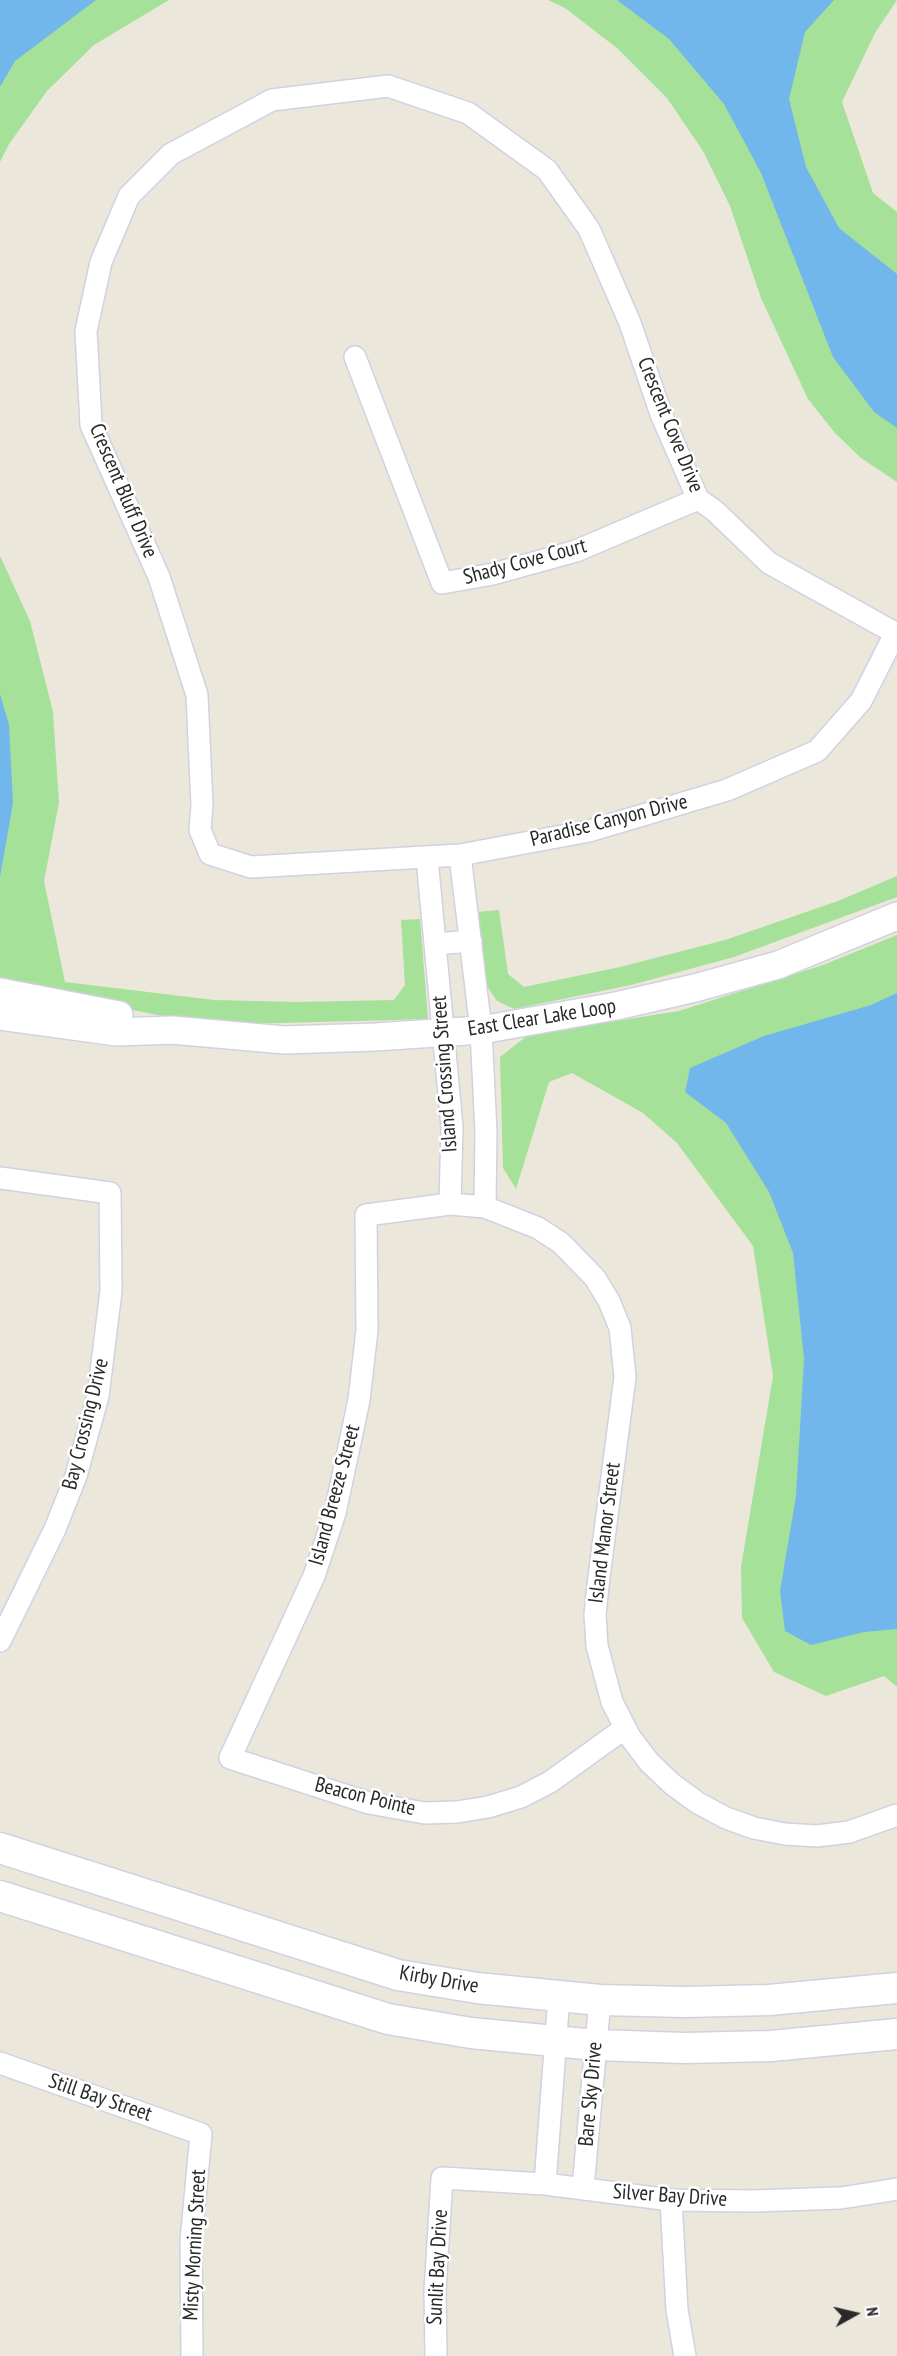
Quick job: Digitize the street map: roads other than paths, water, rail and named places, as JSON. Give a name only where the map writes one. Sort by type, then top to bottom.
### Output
[{"type":"main road","name":"Kirby Drive","points":[[0,1848],[398,1975],[477,1988],[600,2000],[686,2002],[769,2000],[897,1988]]},
{"type":"main road","points":[[0,1896],[388,2019],[471,2033],[596,2045],[685,2048],[771,2046],[897,2034]]},
{"type":"street","name":"Crescent Bluff Drive","points":[[251,867],[210,854],[200,830],[202,805],[197,695],[159,577],[91,425],[86,331],[101,262],[129,196],[171,154],[272,100],[388,86],[468,114],[547,170]]},
{"type":"street","name":"Crescent Cove Drive","points":[[547,170],[589,229],[630,322],[661,414],[698,499],[769,563],[896,634]]},
{"type":"street","name":"Shady Cove Court","points":[[355,357],[442,583],[494,574],[576,550],[698,499]]},
{"type":"street","name":"Paradise Canyon Drive","points":[[251,867],[460,855],[599,828],[728,790],[817,751],[861,700],[896,634]]},
{"type":"street","name":"Island Crossing Street","points":[[460,855],[481,1030],[486,1132],[485,1207]]},
{"type":"street","name":"Island Crossing Street","points":[[427,858],[452,1127],[450,1204]]},
{"type":"street","name":"East Clear Lake Loop","points":[[0,1016],[117,1032],[172,1030],[284,1040],[481,1030],[616,1006],[695,988],[778,965],[897,916]]},
{"type":"street","points":[[435,944],[471,941]]},
{"type":"street","name":"East Clear Lake Loop","points":[[0,992],[127,1016],[172,1030]]},
{"type":"street","name":"Bay Crossing Drive","points":[[0,1178],[110,1193],[111,1291],[98,1396],[76,1476],[55,1529],[0,1641]]},
{"type":"street","name":"Island Manor Street","points":[[366,1215],[450,1204],[485,1207],[538,1228],[561,1243],[595,1278],[609,1301],[620,1328],[625,1377],[595,1614],[597,1646],[602,1674],[612,1702],[625,1728],[649,1762],[672,1785],[698,1803],[726,1818],[754,1828],[785,1834],[817,1836],[849,1832],[897,1815]]},
{"type":"street","name":"Island Breeze Street","points":[[230,1758],[314,1576],[335,1513],[359,1400],[367,1330],[366,1215]]},
{"type":"street","name":"Beacon Pointe","points":[[230,1758],[369,1803],[425,1813],[457,1812],[488,1807],[521,1797],[550,1782],[625,1728]]},
{"type":"street","name":"Bare Sky Drive","points":[[545,2184],[559,1996]]},
{"type":"street","name":"Bare Sky Drive","points":[[583,2187],[600,2000]]},
{"type":"street","name":"Still Bay Street","points":[[0,2063],[201,2134]]},
{"type":"street","name":"Misty Morning Street","points":[[192,2356],[191,2241],[201,2134]]},
{"type":"street","name":"Silver Bay Drive","points":[[442,2178],[583,2187],[671,2200],[753,2201],[841,2198],[897,2189]]},
{"type":"street","name":"Sunlit Bay Drive","points":[[436,2356],[435,2291],[442,2178]]},
{"type":"street","points":[[671,2200],[677,2310],[685,2356]]},
{"type":"water","points":[[0,0],[96,0],[15,61],[0,87]]},
{"type":"water","points":[[617,0],[834,0],[805,32],[789,99],[806,167],[839,228],[897,274],[897,428],[874,412],[833,357],[761,173],[724,104],[669,39]]},
{"type":"water","points":[[0,694],[9,725],[13,803],[0,877]]},
{"type":"water","points":[[897,993],[897,1629],[864,1632],[811,1645],[785,1631],[780,1591],[796,1496],[804,1359],[793,1253],[769,1192],[726,1123],[685,1092],[690,1068],[764,1036],[871,1005]]}]
